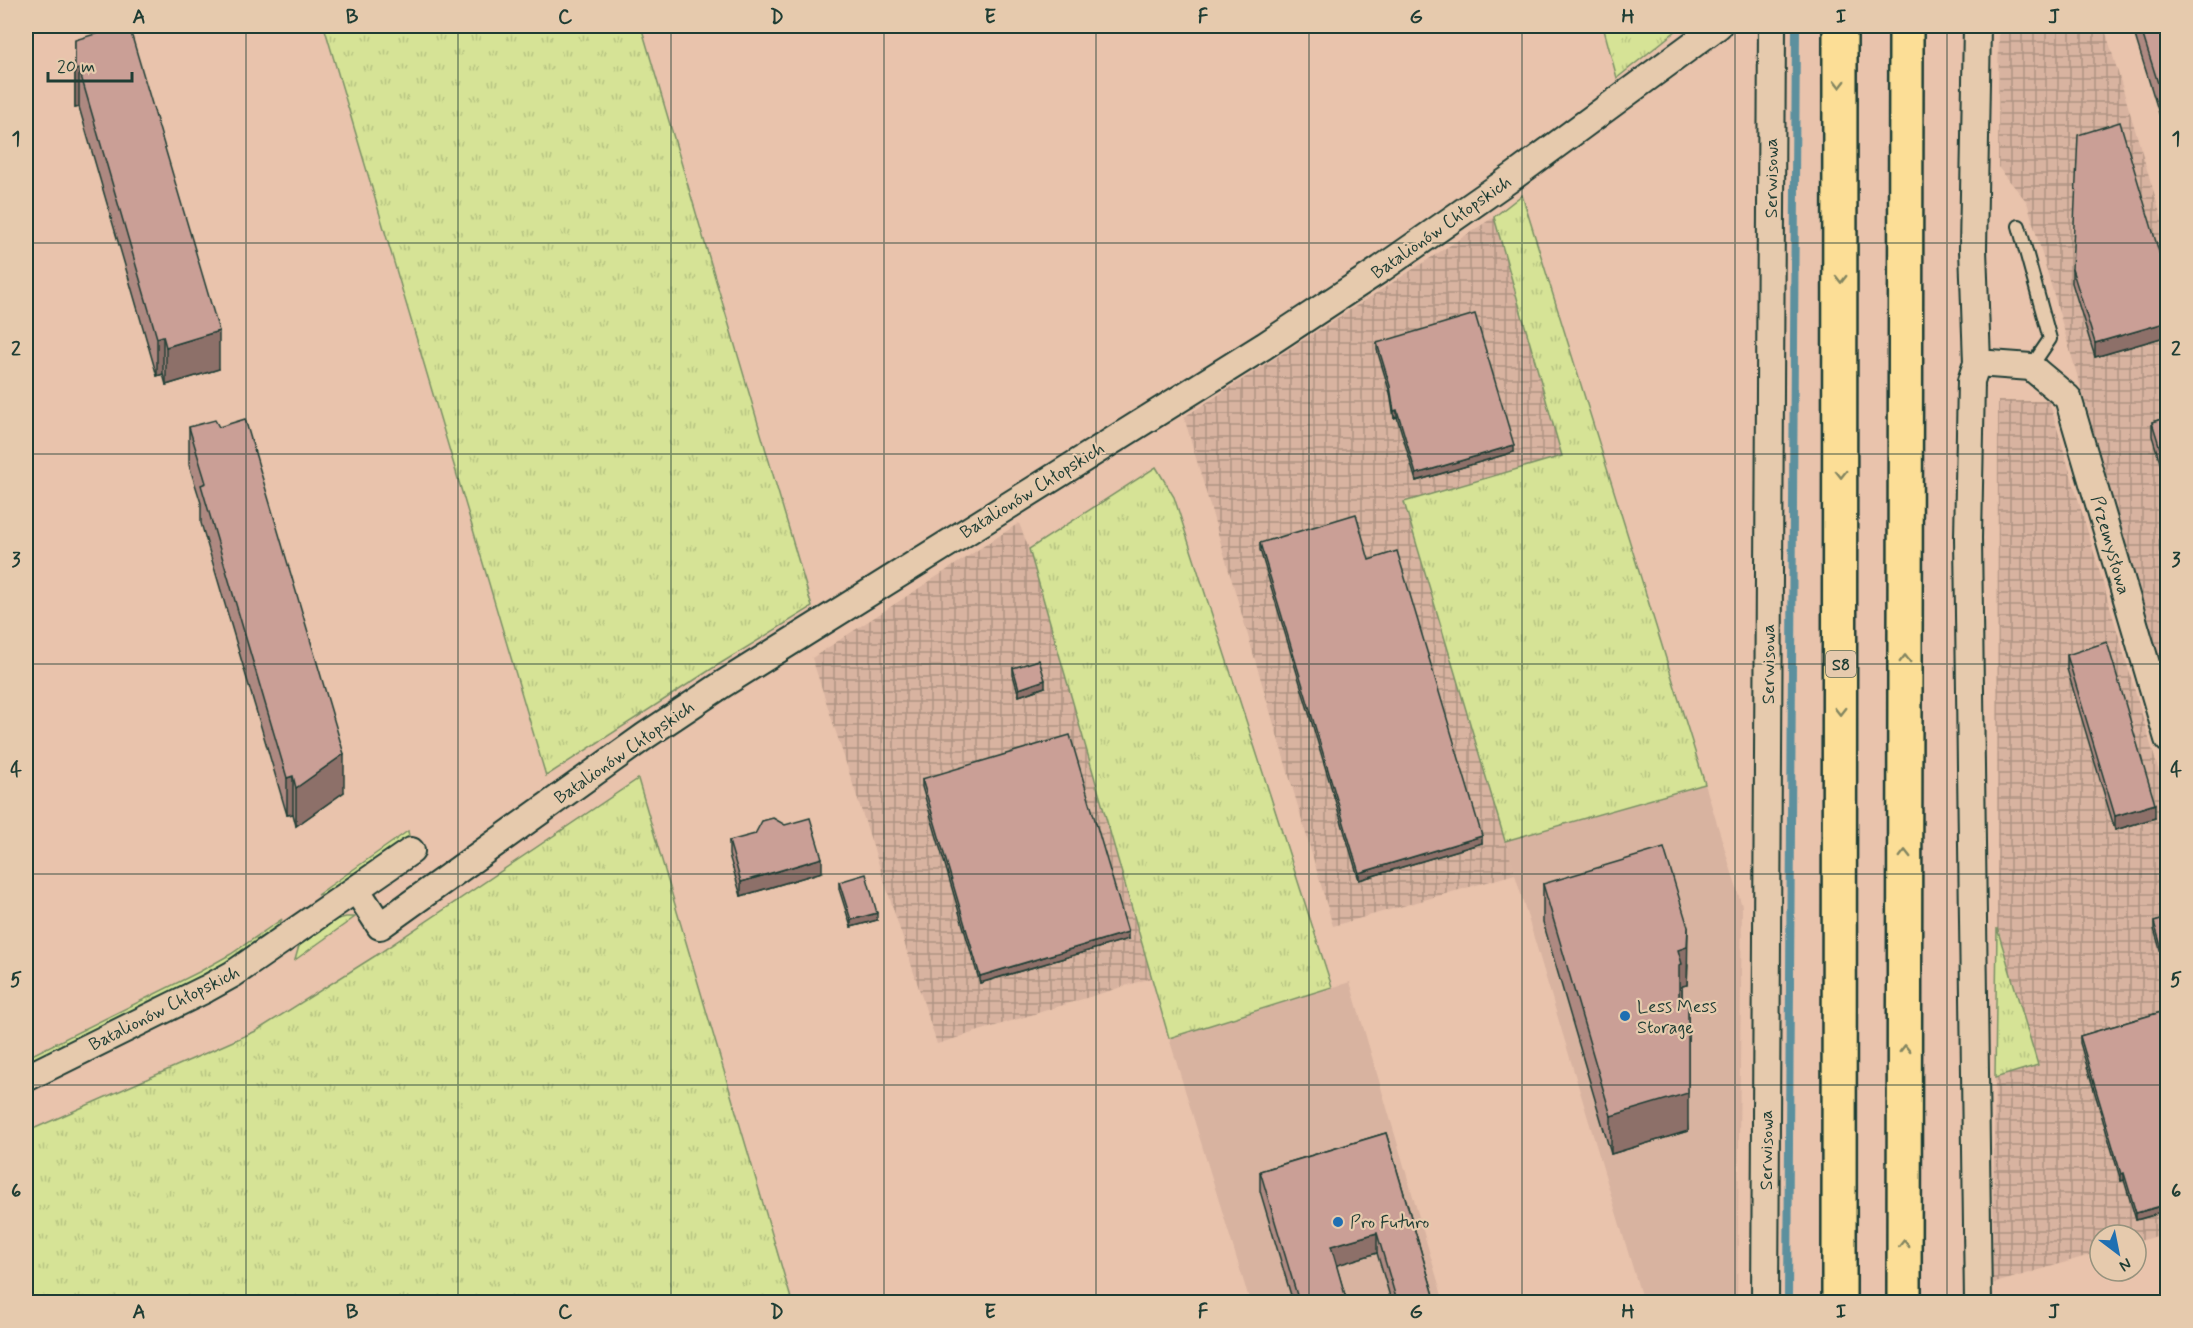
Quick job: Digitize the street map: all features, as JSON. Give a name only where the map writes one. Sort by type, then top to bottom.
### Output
[{"type":"highway","name":"S8","points":[[1839,1302],[1840,26]]},
{"type":"highway","points":[[1904,1302],[1906,26]]},
{"type":"street","name":"Batalionów Chłopskich","points":[[357,889],[380,926],[714,690],[1264,346],[1381,269],[1514,176],[1718,26]]},
{"type":"street","name":"Serwisowa","points":[[1765,1302],[1772,26]]},
{"type":"street","points":[[1977,26],[1973,249],[1977,363],[1971,381],[1968,538],[1978,1302]]},
{"type":"street","points":[[1977,363],[2031,367]]},
{"type":"street","name":"Przemysłowa","points":[[2031,367],[2068,398],[2168,739]]},
{"type":"street","name":"Batalionów Chłopskich","points":[[26,1078],[206,989],[259,957],[411,851]]},
{"type":"lane","points":[[2019,226],[2050,339],[2031,367]]},
{"type":"shaded area","points":[[1999,26],[2104,26],[2167,236],[2167,685],[2027,202],[1998,167]]},
{"type":"shaded area","points":[[1494,217],[1562,456],[1405,502],[1515,874],[1333,926],[1184,417]]},
{"type":"shaded area","points":[[1998,401],[2049,401],[2167,799],[2167,1233],[2148,1239],[2148,1223],[2088,1223],[2088,1256],[1992,1284],[1995,1078],[2038,1064],[1997,928]]},
{"type":"shaded area","points":[[1019,523],[1029,549],[1151,978],[937,1044],[812,658]]},
{"type":"shaded area","points":[[1705,784],[1742,906],[1737,1302],[1643,1302],[1505,841]]},
{"type":"shaded area","points":[[1350,982],[1444,1302],[1250,1302],[1169,1038]]},
{"type":"green space","points":[[324,26],[641,26],[812,607],[546,776]]},
{"type":"green space","points":[[1603,26],[1682,26],[1617,78]]},
{"type":"green space","points":[[1522,195],[1705,784],[1505,841],[1404,502],[1562,456],[1494,217]]},
{"type":"green space","points":[[1156,467],[1174,497],[1332,987],[1169,1038],[1029,549]]},
{"type":"green space","points":[[638,779],[792,1302],[26,1302],[26,1132],[256,1031],[375,956]]},
{"type":"green space","points":[[408,831],[409,836],[328,893],[317,895]]},
{"type":"green space","points":[[355,917],[295,960],[299,946],[334,920]]},
{"type":"green space","points":[[282,919],[277,928],[242,954],[196,980],[26,1064],[26,1058],[231,954]]},
{"type":"green space","points":[[1997,928],[2038,1065],[1995,1078]]},
{"type":"building","points":[[129,26],[219,331],[166,347],[163,336],[157,338],[79,69],[75,70],[75,40]]},
{"type":"building","points":[[2140,26],[2168,26],[2168,115]]},
{"type":"building","points":[[2120,122],[2168,282],[2168,322],[2095,343],[2072,269],[2078,135]]},
{"type":"building","points":[[1475,314],[1514,445],[1416,474],[1397,410],[1394,411],[1390,386],[1377,343]]},
{"type":"building","points":[[2168,417],[2168,475],[2152,422]]},
{"type":"building","points":[[245,419],[344,754],[296,788],[293,776],[287,778],[201,485],[206,483],[189,427],[215,420],[219,427]]},
{"type":"building","points":[[1356,514],[1369,560],[1397,551],[1482,836],[1359,873],[1260,543]]},
{"type":"building","points":[[2168,534],[2168,576],[2163,561],[2167,560],[2160,537]]},
{"type":"building","points":[[2107,642],[2155,804],[2115,816],[2067,655]]},
{"type":"building","points":[[1039,660],[1045,680],[1019,689],[1013,668]]},
{"type":"building","points":[[1070,735],[1128,932],[980,976],[922,779]]},
{"type":"building","points":[[773,818],[785,825],[810,818],[822,858],[741,882],[729,841],[755,834],[762,821]]},
{"type":"building","name":"Less Mess Storage","points":[[1664,848],[1688,927],[1687,947],[1678,950],[1682,964],[1679,965],[1679,1002],[1688,1002],[1688,1093],[1611,1116],[1543,884]]},
{"type":"building","points":[[866,874],[877,913],[851,920],[839,882]]},
{"type":"building","points":[[2168,918],[2168,970],[2154,922]]},
{"type":"building","points":[[2168,1010],[2168,1204],[2136,1213],[2124,1173],[2121,1174],[2080,1036]]},
{"type":"building","name":"Pro Futuro","points":[[1386,1133],[1436,1302],[1382,1302],[1396,1298],[1377,1233],[1331,1246],[1347,1302],[1299,1302],[1260,1171]]},
{"type":"waterway","points":[[1788,1302],[1796,26]]},
{"type":"place","name":"Less Mess Storage","points":[[1625,1016]]},
{"type":"place","name":"Pro Futuro","points":[[1338,1222]]}]
